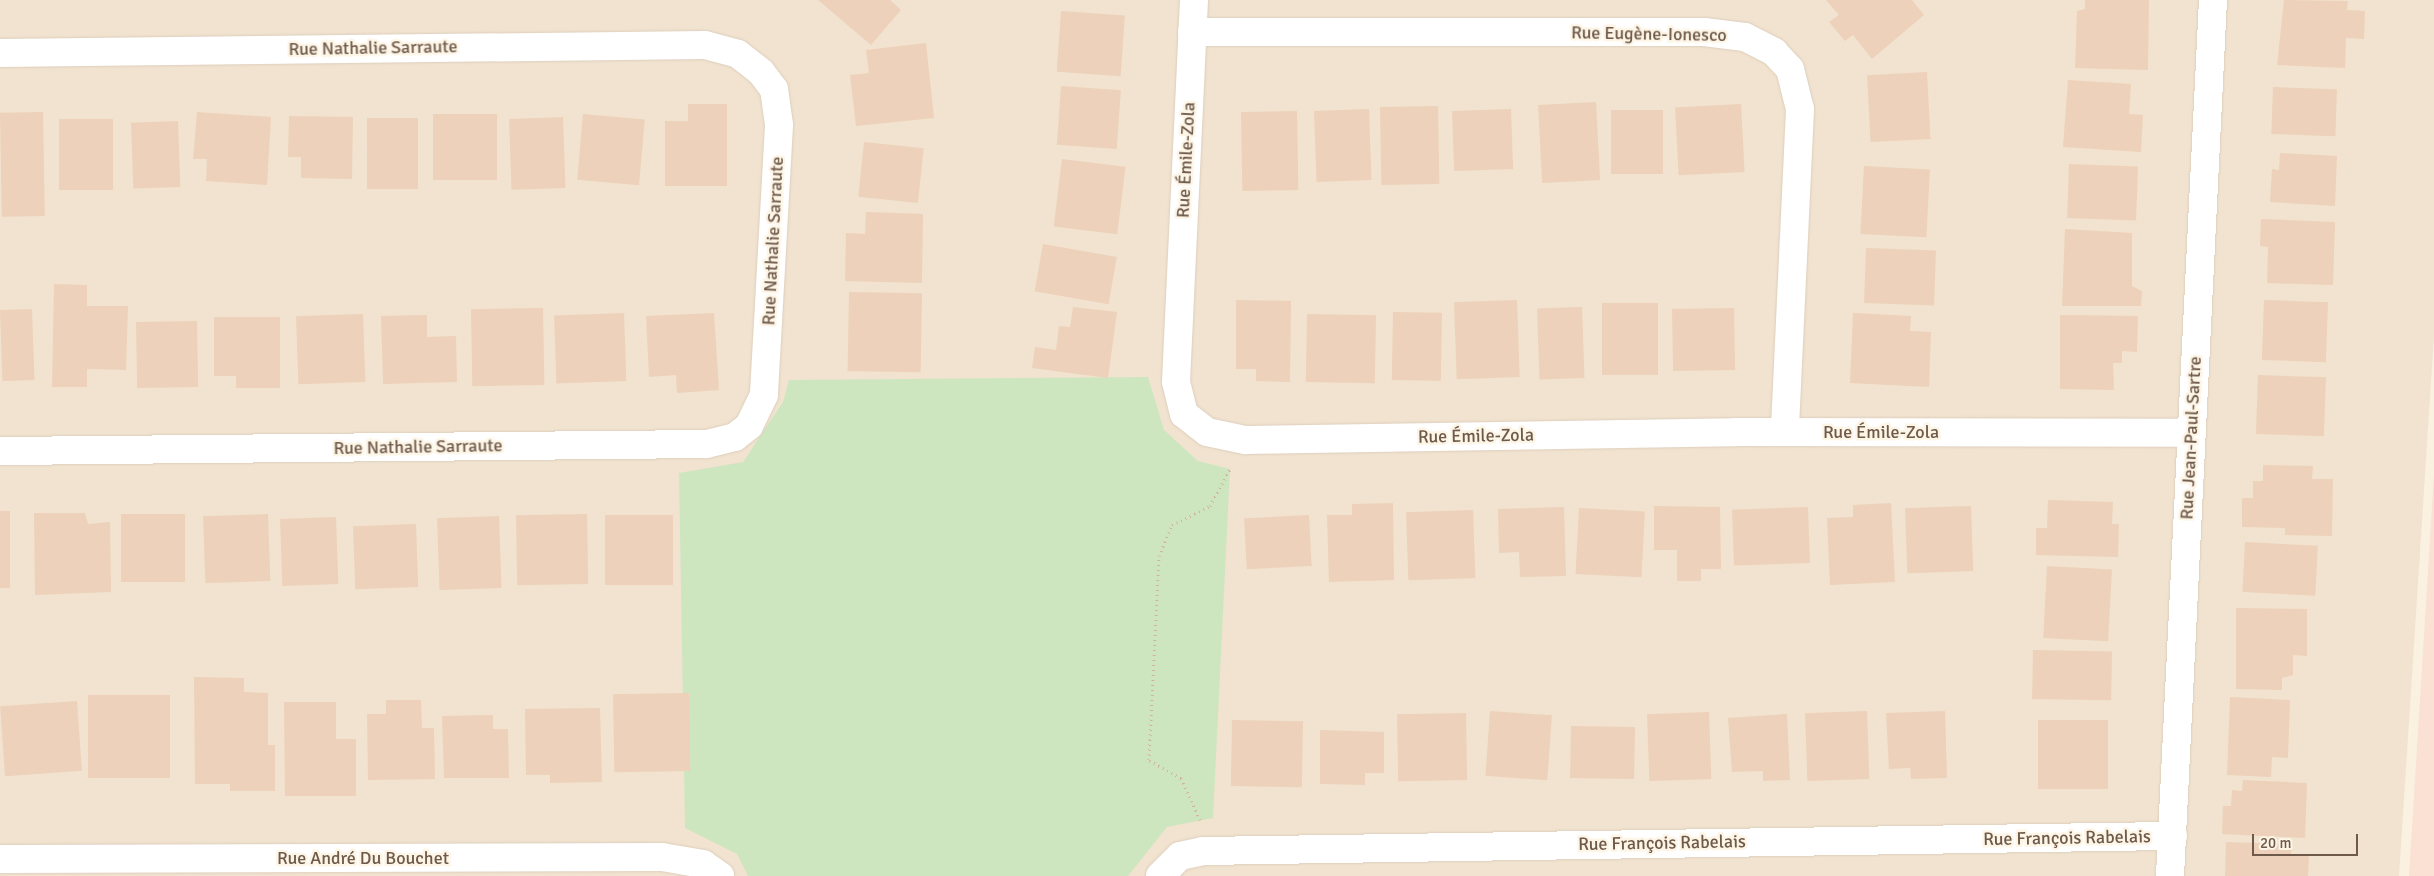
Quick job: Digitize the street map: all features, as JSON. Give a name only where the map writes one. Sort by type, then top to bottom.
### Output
[{"type":"street","name":"Rue Émile-Zola","points":[[1194,0],[1178,400],[1184,414],[1207,432],[1246,440],[1785,432],[2191,433]]},
{"type":"street","name":"Rue Jean-Paul-Sartre","points":[[2170,876],[2213,0]]},
{"type":"street","name":"Rue Eugène-Ionesco","points":[[1192,32],[1704,32],[1745,37],[1774,52],[1790,69],[1800,109],[1785,432]]},
{"type":"street","name":"Rue Nathalie Sarraute","points":[[0,52],[705,45],[738,54],[761,72],[777,100],[779,125],[764,395],[749,426],[735,437],[706,444],[0,451]]},
{"type":"street","name":"Rue François Rabelais","points":[[1160,876],[1180,856],[1203,851],[2173,836]]},
{"type":"street","name":"Rue André Du Bouchet","points":[[0,859],[662,857],[703,864],[720,876]]},
{"type":"path","points":[[1203,851],[1198,809],[1181,778],[1149,760],[1159,556],[1172,525],[1210,506],[1246,440]]},
{"type":"shaded area","points":[[0,0],[2434,0],[2434,336],[2399,876],[0,876]]},
{"type":"shaded area","points":[[2434,474],[2434,876],[2409,876]]},
{"type":"green space","points":[[1148,377],[1164,430],[1198,461],[1230,469],[1213,818],[1167,827],[1128,876],[748,876],[737,854],[685,828],[679,473],[743,462],[783,402],[789,380]]},
{"type":"building","points":[[818,0],[890,0],[901,10],[871,45]]},
{"type":"building","points":[[1826,0],[1912,0],[1924,15],[1872,59],[1853,35],[1845,41],[1829,22],[1839,15]]},
{"type":"building","points":[[2085,0],[2149,0],[2148,70],[2075,68],[2077,11],[2085,9]]},
{"type":"building","points":[[2284,0],[2348,1],[2347,10],[2365,11],[2364,39],[2346,38],[2345,68],[2277,65]]},
{"type":"building","points":[[1061,11],[1125,15],[1121,76],[1057,72]]},
{"type":"building","points":[[926,43],[934,118],[856,126],[850,75],[869,73],[866,50]]},
{"type":"building","points":[[1927,72],[1931,139],[1871,142],[1867,75]]},
{"type":"building","points":[[2068,80],[2131,84],[2129,114],[2143,115],[2141,152],[2063,147]]},
{"type":"building","points":[[1061,86],[1121,90],[1117,149],[1057,145]]},
{"type":"building","points":[[2273,87],[2337,89],[2335,136],[2271,134]]},
{"type":"building","points":[[1596,102],[1600,180],[1542,183],[1538,105]]},
{"type":"building","points":[[688,104],[727,104],[727,186],[665,186],[665,121],[688,121]]},
{"type":"building","points":[[1741,104],[1745,172],[1679,175],[1675,107]]},
{"type":"building","points":[[1438,106],[1439,184],[1381,185],[1380,107]]},
{"type":"building","points":[[1369,109],[1371,180],[1317,182],[1314,111]]},
{"type":"building","points":[[1511,109],[1513,169],[1454,171],[1452,111]]},
{"type":"building","points":[[1611,110],[1663,110],[1663,174],[1611,174]]},
{"type":"building","points":[[1297,111],[1298,190],[1242,191],[1241,112]]},
{"type":"building","points":[[43,112],[45,216],[2,217],[0,113]]},
{"type":"building","points":[[197,112],[271,117],[267,185],[206,181],[207,159],[193,159]]},
{"type":"building","points":[[433,114],[497,114],[497,180],[433,180]]},
{"type":"building","points":[[583,114],[645,119],[639,185],[577,180]]},
{"type":"building","points":[[289,116],[353,117],[352,179],[301,178],[301,157],[288,157]]},
{"type":"building","points":[[563,117],[565,188],[512,190],[509,119]]},
{"type":"building","points":[[367,118],[418,118],[418,189],[367,189]]},
{"type":"building","points":[[59,119],[113,119],[113,190],[59,190]]},
{"type":"building","points":[[178,121],[180,187],[133,189],[131,123]]},
{"type":"building","points":[[864,142],[924,148],[918,203],[858,197]]},
{"type":"building","points":[[2280,153],[2337,156],[2335,206],[2270,202],[2272,169],[2279,170]]},
{"type":"building","points":[[1062,159],[1126,167],[1117,234],[1054,226]]},
{"type":"building","points":[[2069,164],[2138,166],[2136,220],[2067,218]]},
{"type":"building","points":[[1864,166],[1930,169],[1926,237],[1860,234]]},
{"type":"building","points":[[866,212],[923,214],[922,283],[845,281],[846,233],[865,234]]},
{"type":"building","points":[[2261,219],[2335,222],[2333,285],[2267,283],[2268,247],[2260,246]]},
{"type":"building","points":[[2065,229],[2132,233],[2132,286],[2142,291],[2141,306],[2062,306]]},
{"type":"building","points":[[1043,244],[1117,257],[1109,304],[1035,291]]},
{"type":"building","points":[[1866,248],[1936,250],[1934,305],[1864,303]]},
{"type":"building","points":[[54,284],[87,285],[87,306],[128,306],[126,370],[87,369],[87,387],[52,387]]},
{"type":"building","points":[[849,292],[922,293],[921,372],[848,371]]},
{"type":"building","points":[[1236,300],[1291,301],[1290,382],[1256,381],[1256,369],[1236,369]]},
{"type":"building","points":[[1517,300],[1520,377],[1457,379],[1454,302]]},
{"type":"building","points":[[2264,300],[2328,302],[2326,362],[2262,360]]},
{"type":"building","points":[[1602,303],[1658,303],[1658,375],[1602,375]]},
{"type":"building","points":[[1073,307],[1117,312],[1108,378],[1032,368],[1035,347],[1056,350],[1059,326],[1070,327]]},
{"type":"building","points":[[1582,307],[1584,378],[1540,380],[1537,309]]},
{"type":"building","points":[[543,308],[544,385],[472,386],[471,309]]},
{"type":"building","points":[[1734,308],[1735,370],[1673,371],[1672,309]]},
{"type":"building","points":[[32,309],[34,380],[2,381],[0,310]]},
{"type":"building","points":[[1393,312],[1442,313],[1441,381],[1392,380]]},
{"type":"building","points":[[624,313],[626,381],[556,383],[554,315]]},
{"type":"building","points":[[714,313],[719,390],[677,393],[676,375],[649,377],[646,316]]},
{"type":"building","points":[[1853,313],[1911,316],[1910,331],[1931,332],[1929,387],[1850,383]]},
{"type":"building","points":[[363,314],[365,382],[298,384],[296,316]]},
{"type":"building","points":[[1307,314],[1376,315],[1375,383],[1306,382]]},
{"type":"building","points":[[427,315],[427,337],[456,336],[457,382],[383,384],[381,316]]},
{"type":"building","points":[[2060,315],[2138,316],[2137,352],[2122,351],[2122,363],[2113,363],[2114,390],[2060,389]]},
{"type":"building","points":[[214,317],[280,317],[280,388],[236,388],[236,376],[214,376]]},
{"type":"building","points":[[197,321],[198,387],[137,388],[136,322]]},
{"type":"building","points":[[2258,375],[2326,377],[2324,436],[2256,434]]},
{"type":"building","points":[[2263,465],[2313,466],[2312,479],[2333,479],[2332,536],[2285,535],[2285,528],[2242,527],[2242,498],[2253,498],[2253,481],[2263,481]]},
{"type":"building","points":[[2048,500],[2113,502],[2112,524],[2119,524],[2118,557],[2036,555],[2036,528],[2047,528]]},
{"type":"building","points":[[1393,503],[1394,580],[1329,582],[1327,515],[1352,515],[1352,504]]},
{"type":"building","points":[[1891,503],[1895,582],[1830,585],[1827,518],[1853,517],[1853,505]]},
{"type":"building","points":[[1654,506],[1720,507],[1721,569],[1701,569],[1701,581],[1677,581],[1677,550],[1654,550]]},
{"type":"building","points":[[1971,506],[1973,571],[1907,573],[1905,508]]},
{"type":"building","points":[[1564,507],[1566,576],[1520,577],[1519,552],[1499,553],[1498,509]]},
{"type":"building","points":[[1808,507],[1810,563],[1734,566],[1732,510]]},
{"type":"building","points":[[1579,508],[1645,511],[1641,577],[1576,574]]},
{"type":"building","points":[[1473,510],[1475,578],[1408,580],[1406,512]]},
{"type":"building","points":[[0,511],[10,511],[10,588],[0,588]]},
{"type":"building","points":[[34,513],[85,513],[88,524],[110,522],[111,592],[35,595]]},
{"type":"building","points":[[121,514],[185,514],[185,582],[121,582]]},
{"type":"building","points":[[268,514],[270,581],[205,583],[203,516]]},
{"type":"building","points":[[587,514],[588,584],[517,585],[516,515]]},
{"type":"building","points":[[605,515],[673,515],[673,585],[605,585]]},
{"type":"building","points":[[1309,515],[1312,566],[1247,569],[1244,518]]},
{"type":"building","points":[[499,516],[502,588],[440,590],[437,518]]},
{"type":"building","points":[[336,517],[338,584],[282,586],[280,519]]},
{"type":"building","points":[[416,524],[418,587],[355,589],[353,526]]},
{"type":"building","points":[[2245,542],[2318,546],[2315,596],[2242,592]]},
{"type":"building","points":[[2047,566],[2112,569],[2108,641],[2043,638]]},
{"type":"building","points":[[2236,608],[2307,609],[2307,656],[2293,655],[2293,675],[2282,678],[2282,690],[2236,689]]},
{"type":"building","points":[[2033,650],[2112,651],[2111,700],[2032,699]]},
{"type":"building","points":[[194,677],[244,678],[244,692],[268,693],[268,745],[275,745],[275,791],[230,791],[230,784],[195,784]]},
{"type":"building","points":[[689,693],[690,771],[614,772],[613,694]]},
{"type":"building","points":[[88,695],[170,695],[170,778],[88,778]]},
{"type":"building","points":[[2230,697],[2290,700],[2288,758],[2272,757],[2271,777],[2227,775]]},
{"type":"building","points":[[386,700],[421,700],[422,728],[434,728],[435,779],[368,780],[367,714],[386,714]]},
{"type":"building","points":[[77,701],[82,771],[5,776],[0,706]]},
{"type":"building","points":[[284,702],[336,702],[336,739],[356,739],[356,796],[285,796]]},
{"type":"building","points":[[600,708],[602,782],[550,783],[550,775],[526,775],[525,709]]},
{"type":"building","points":[[1490,711],[1552,715],[1547,780],[1485,776]]},
{"type":"building","points":[[1867,711],[1869,779],[1807,781],[1805,713]]},
{"type":"building","points":[[1945,711],[1947,778],[1911,779],[1910,768],[1889,769],[1886,713]]},
{"type":"building","points":[[1709,712],[1711,779],[1649,781],[1647,714]]},
{"type":"building","points":[[1466,713],[1467,780],[1398,781],[1397,714]]},
{"type":"building","points":[[1787,714],[1790,780],[1763,781],[1763,771],[1732,772],[1728,718]]},
{"type":"building","points":[[493,715],[493,729],[508,729],[509,778],[444,778],[442,716]]},
{"type":"building","points":[[1232,720],[1303,721],[1302,787],[1231,786]]},
{"type":"building","points":[[2038,720],[2108,720],[2108,789],[2038,789]]},
{"type":"building","points":[[1571,726],[1635,727],[1634,779],[1570,778]]},
{"type":"building","points":[[1320,730],[1384,732],[1384,773],[1365,773],[1365,785],[1320,784]]},
{"type":"building","points":[[2243,780],[2307,783],[2305,838],[2222,834],[2223,806],[2231,806],[2232,790],[2242,791]]},
{"type":"building","points":[[2226,842],[2292,844],[2291,854],[2309,855],[2308,876],[2225,876]]}]
